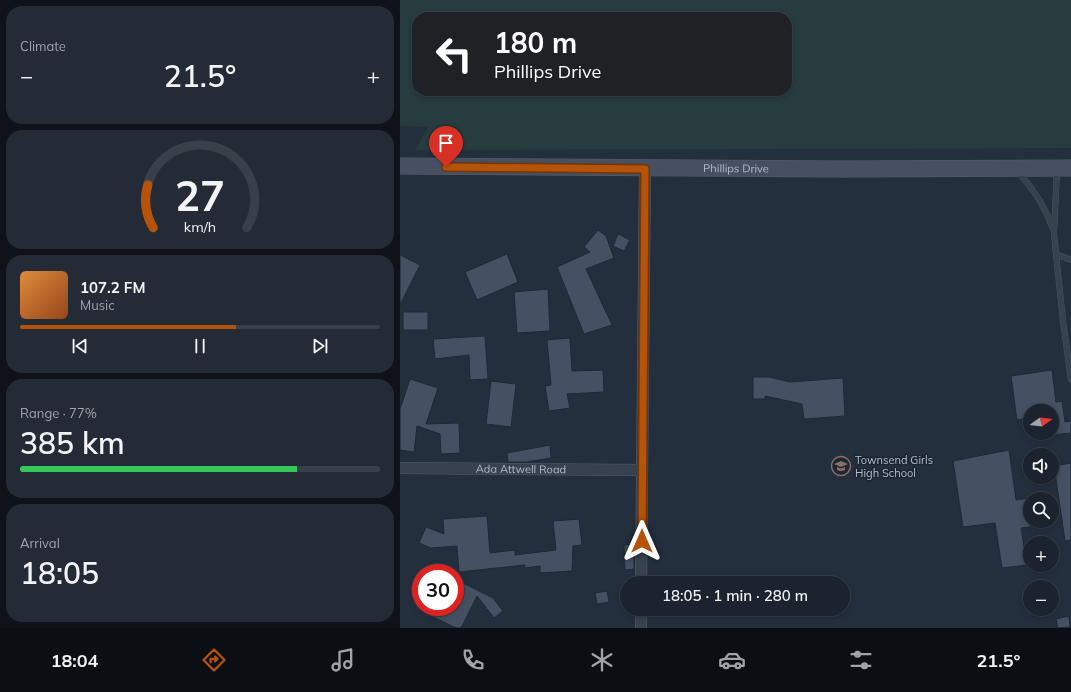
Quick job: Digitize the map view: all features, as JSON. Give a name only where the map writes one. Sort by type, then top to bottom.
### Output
[{"type":"main road","name":"Phillips Drive","points":[[400,166],[645,169],[1064,169]]},
{"type":"street","points":[[642,576],[645,169]]},
{"type":"street","name":"Ada Attwell Road","points":[[400,468],[642,470]]},
{"type":"street","points":[[641,616],[641,628]]},
{"type":"lane","points":[[1015,169],[1031,186],[1041,200],[1054,233]]},
{"type":"lane","points":[[1064,169],[1054,233],[1063,321],[1071,379]]},
{"type":"lane","points":[[1056,254],[1071,260]]},
{"type":"green space","points":[[400,0],[1071,0],[1071,148],[415,150],[428,127],[400,126]]},
{"type":"building","points":[[598,230],[606,236],[614,258],[586,269],[612,325],[584,334],[557,267],[590,252],[584,247]]},
{"type":"building","points":[[618,234],[630,240],[624,251],[613,246]]},
{"type":"building","points":[[507,254],[518,282],[477,300],[465,272]]},
{"type":"building","points":[[400,255],[420,265],[400,305]]},
{"type":"building","points":[[548,289],[550,331],[517,333],[514,292]]},
{"type":"building","points":[[403,312],[428,312],[428,330],[403,330]]},
{"type":"building","points":[[485,336],[488,379],[470,380],[469,355],[435,359],[433,339]]},
{"type":"building","points":[[570,338],[572,371],[603,370],[604,392],[567,394],[570,408],[549,411],[545,386],[551,385],[547,340]]},
{"type":"building","points":[[1052,370],[1056,402],[1062,401],[1065,422],[1071,421],[1071,433],[1059,434],[1059,404],[1023,404],[1023,419],[1017,420],[1011,376]]},
{"type":"building","points":[[753,377],[769,377],[790,382],[843,378],[845,416],[804,419],[802,404],[765,396],[765,399],[753,399]]},
{"type":"building","points":[[410,379],[438,388],[426,424],[459,423],[460,453],[441,454],[440,434],[417,426],[414,452],[400,450],[400,409]]},
{"type":"building","points":[[491,381],[516,384],[511,427],[486,424]]},
{"type":"building","points":[[550,445],[551,458],[526,462],[508,462],[507,453]]},
{"type":"building","points":[[1009,450],[1016,500],[1023,499],[1023,528],[1021,528],[1023,540],[1023,565],[1002,568],[995,523],[963,527],[953,461]]},
{"type":"building","points":[[1071,463],[1071,540],[1065,541],[1057,484],[1059,484],[1059,465]]},
{"type":"building","points":[[487,516],[490,553],[515,550],[515,555],[556,550],[553,521],[579,519],[582,545],[573,546],[572,571],[540,573],[540,566],[525,568],[525,565],[464,571],[464,564],[458,564],[457,546],[431,548],[419,543],[426,527],[444,534],[443,519]]},
{"type":"building","points":[[634,544],[634,569],[625,570],[624,545]]},
{"type":"building","points":[[464,584],[493,598],[503,611],[494,618],[477,596],[461,628],[456,628],[431,616],[464,616]]},
{"type":"building","points":[[607,591],[609,602],[597,604],[595,593]]},
{"type":"building","points":[[1069,616],[1070,627],[1058,628],[1056,619]]},
{"type":"place","name":"Townsend Girls High School","points":[[841,466]]},
{"type":"route","points":[[446,167],[645,169],[642,541]]}]
